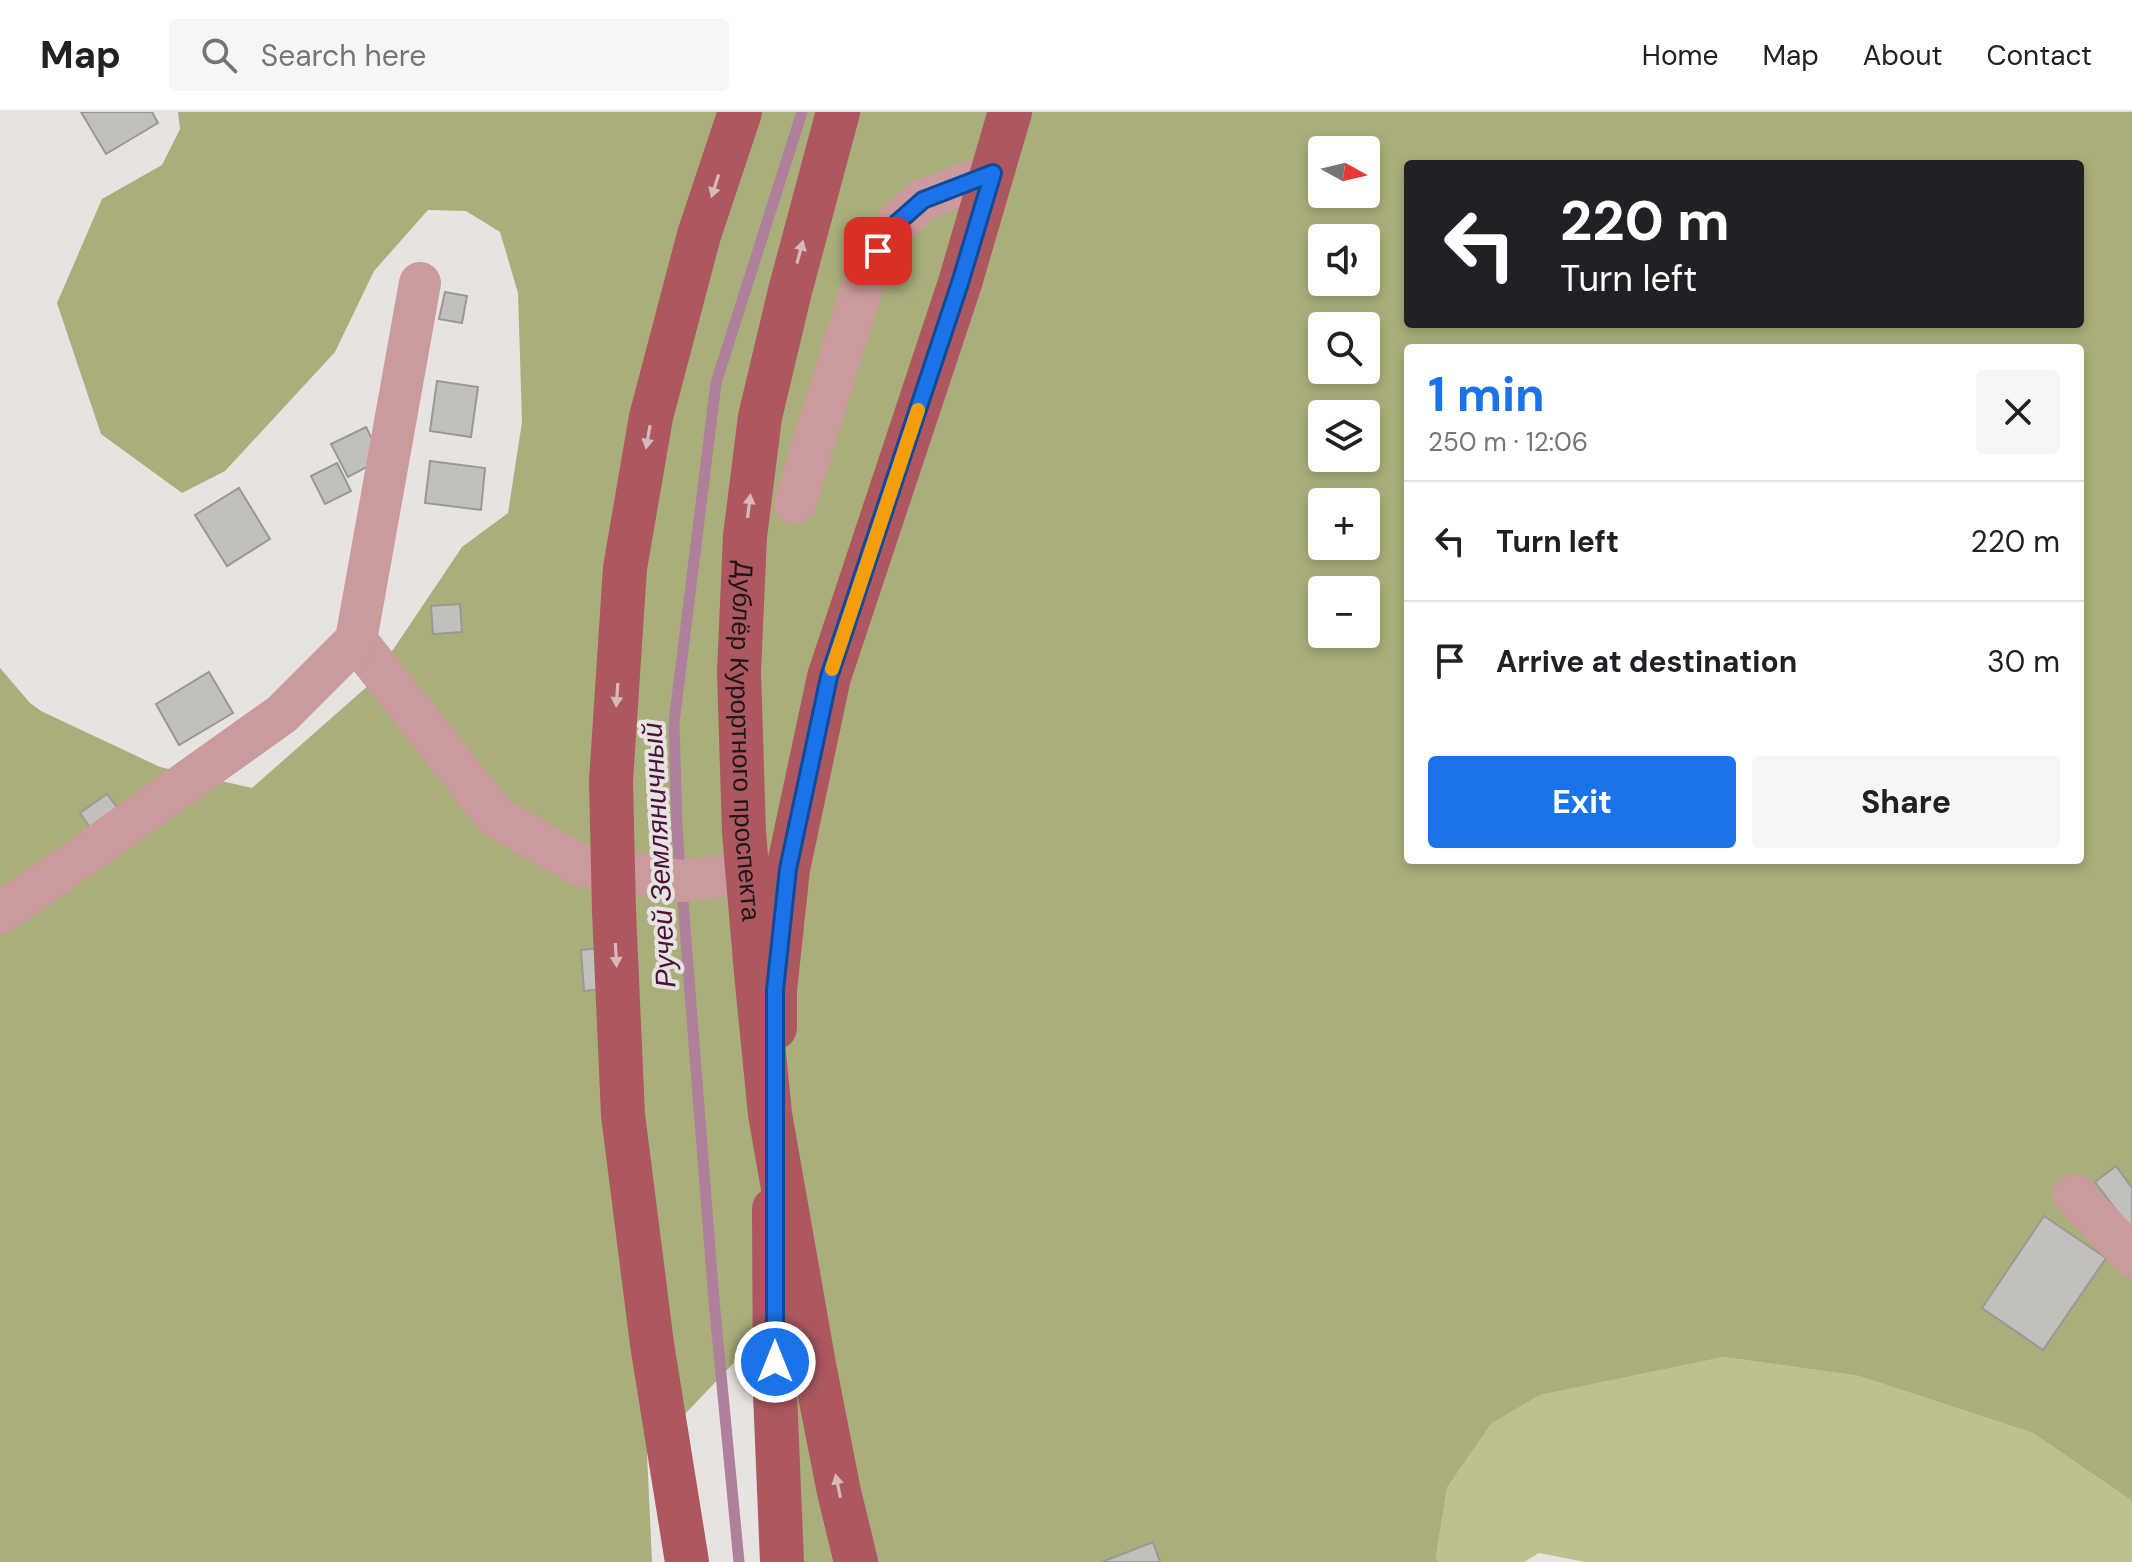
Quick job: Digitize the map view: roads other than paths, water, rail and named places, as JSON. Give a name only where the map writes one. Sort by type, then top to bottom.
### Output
[{"type":"main road","points":[[687,1562],[652,1344],[623,1115],[611,781],[625,568],[651,417],[699,235],[740,112]]},
{"type":"main road","name":"Дублёр Курортного проспекта","points":[[838,112],[760,417],[745,536],[739,672],[744,832],[770,1114],[814,1365],[856,1562]]},
{"type":"main road","points":[[782,1562],[775,1393],[774,1105],[775,990],[788,869],[829,677],[960,283],[1010,112]]},
{"type":"street","points":[[795,503],[861,290],[878,251],[897,223],[923,200],[993,173]]},
{"type":"street","points":[[0,913],[282,714],[356,640],[420,283]]},
{"type":"street","points":[[356,640],[496,817],[580,865],[681,881],[788,869]]},
{"type":"street","points":[[2074,1195],[2132,1256]]},
{"type":"waterway","name":"Ручей Земляничный","points":[[680,872],[674,723],[716,383],[802,112]]},
{"type":"waterway","name":"Ручей Земляничный","points":[[682,889],[714,1301],[739,1562]]}]
